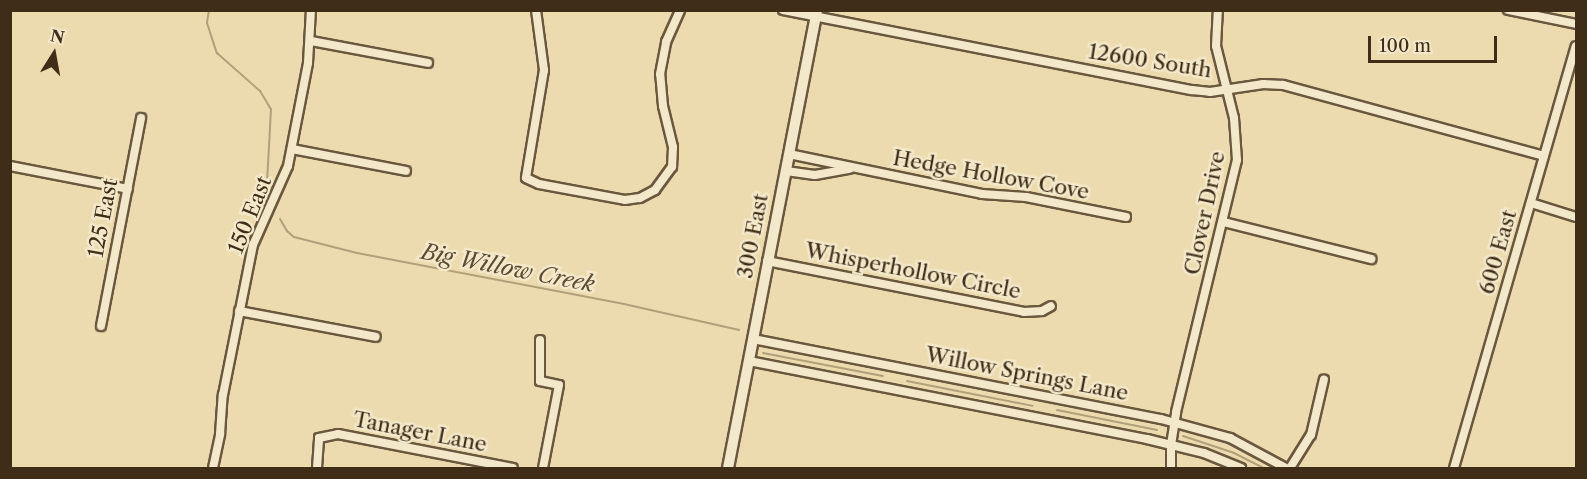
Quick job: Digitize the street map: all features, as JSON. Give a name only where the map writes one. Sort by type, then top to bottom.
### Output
[{"type":"main road","name":"300 East","points":[[728,468],[817,14]]},
{"type":"street","name":"150 East","points":[[213,468],[239,311],[253,245],[285,178],[292,149],[311,41],[311,10]]},
{"type":"street","points":[[536,10],[543,47],[544,70],[526,178],[539,184],[625,200],[647,196],[662,184],[674,158],[661,96],[660,63],[666,42],[680,10]]},
{"type":"street","name":"12600 South","points":[[783,10],[817,14],[1192,90],[1226,90],[1263,84],[1293,87],[1544,156]]},
{"type":"street","name":"Clover Drive","points":[[1172,468],[1171,445],[1174,422],[1236,171],[1238,147],[1234,118],[1216,46],[1218,10]]},
{"type":"street","points":[[1508,10],[1576,24]]},
{"type":"street","points":[[311,41],[428,63]]},
{"type":"street","name":"600 East","points":[[1454,468],[1576,46]]},
{"type":"street","name":"125 East","points":[[101,326],[141,118]]},
{"type":"street","points":[[292,149],[406,171]]},
{"type":"street","name":"Hedge Hollow Cove","points":[[789,154],[982,194],[1026,197],[1126,217]]},
{"type":"street","points":[[10,166],[128,189]]},
{"type":"street","name":"Hedge Hollow Cove","points":[[786,171],[815,175],[850,168]]},
{"type":"street","points":[[1531,203],[1576,217]]},
{"type":"street","points":[[1224,222],[1371,259]]},
{"type":"street","name":"Whisperhollow Circle","points":[[767,261],[1024,312],[1042,311],[1051,306]]},
{"type":"street","points":[[239,311],[376,337]]},
{"type":"street","name":"Willow Springs Lane","points":[[753,339],[1174,422],[1246,445],[1288,468]]},
{"type":"street","points":[[540,340],[540,381],[560,386],[543,468]]},
{"type":"street","name":"Willow Springs Lane","points":[[749,361],[1171,445],[1204,453],[1241,468]]},
{"type":"street","points":[[1288,468],[1311,435],[1324,379]]},
{"type":"street","name":"Tanager Lane","points":[[318,468],[320,438],[338,434],[513,468]]},
{"type":"waterway","name":"Big Willow Creek","points":[[209,10],[207,23],[217,53],[260,91],[271,109],[267,182]]},
{"type":"waterway","name":"Big Willow Creek","points":[[280,219],[287,231],[294,237],[357,253],[624,304],[739,330]]},
{"type":"waterway","name":"Big Willow Creek","points":[[763,353],[883,376]]},
{"type":"waterway","name":"Big Willow Creek","points":[[907,381],[1033,406]]},
{"type":"waterway","name":"Big Willow Creek","points":[[1057,410],[1157,430]]},
{"type":"waterway","name":"Big Willow Creek","points":[[1183,436],[1234,453],[1264,468]]}]
